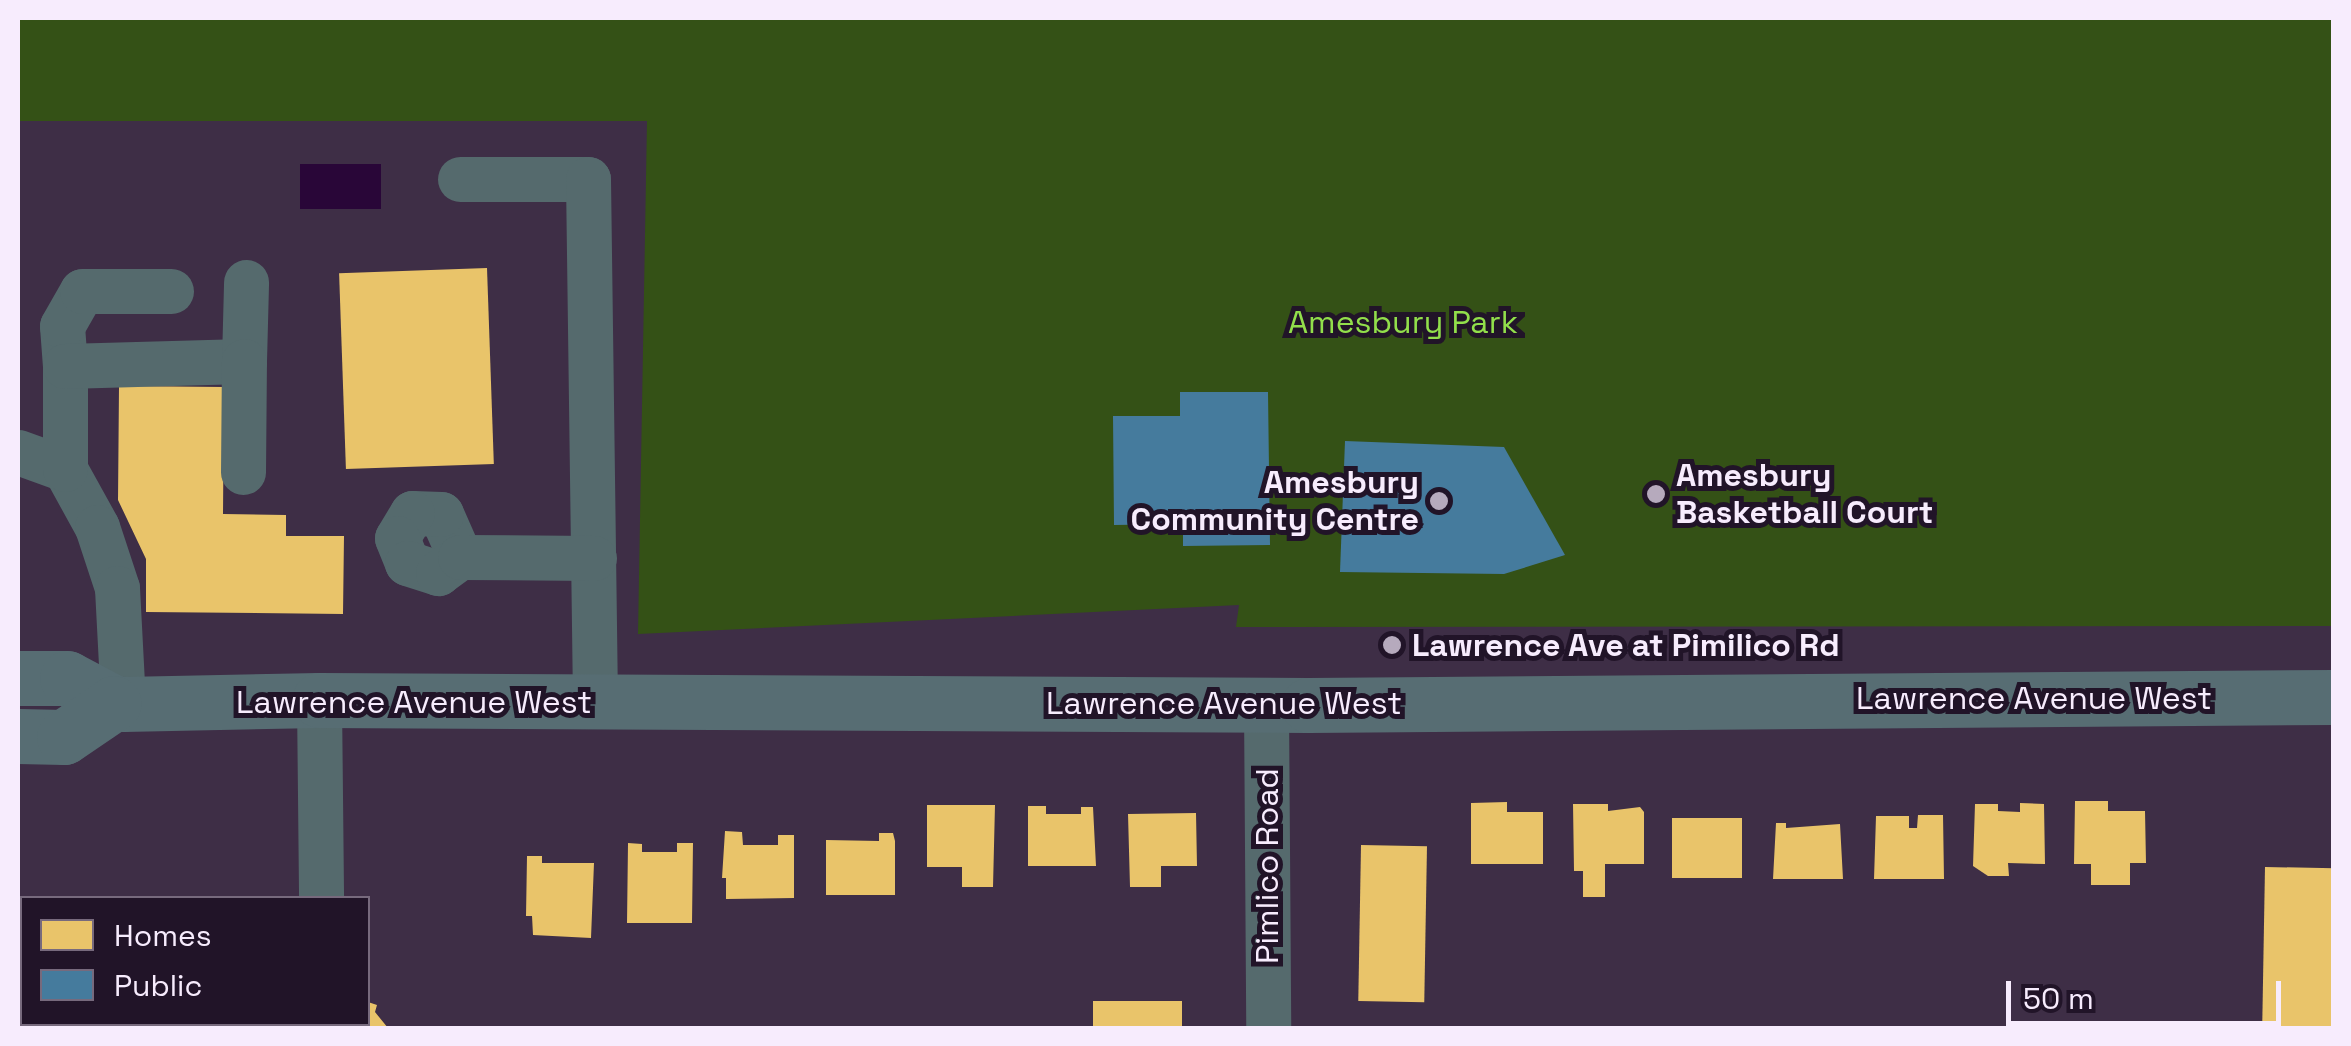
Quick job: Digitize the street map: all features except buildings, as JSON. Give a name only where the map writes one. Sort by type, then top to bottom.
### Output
[{"type":"main road","name":"Lawrence Avenue West","points":[[18,678],[67,678],[119,703],[319,700],[1266,704],[2334,697]]},
{"type":"main road","points":[[18,736],[64,737],[119,703]]},
{"type":"street","points":[[460,178],[588,179],[595,701]]},
{"type":"street","points":[[243,472],[246,282]]},
{"type":"street","points":[[119,703],[117,588],[98,526],[65,470],[62,326],[82,292],[172,291]]},
{"type":"street","points":[[64,366],[244,360]]},
{"type":"street","points":[[18,452],[65,470]]},
{"type":"street","points":[[460,557],[594,558]]},
{"type":"street","points":[[319,700],[320,896]]},
{"type":"street","name":"Pimlico Road","points":[[1266,704],[1268,1028]]},
{"type":"green space","name":"Amesbury Park","points":[[18,18],[2333,18],[2333,626],[1236,627],[1239,605],[638,634],[647,121],[18,121]]},
{"type":"shaded area","points":[[300,164],[381,164],[381,209],[300,209]]},
{"type":"place","name":"Amesbury Basketball Court","points":[[1656,494]]},
{"type":"place","name":"Amesbury Community Centre","points":[[1439,501]]},
{"type":"place","name":"Lawrence Ave at Pimilico Rd","points":[[1392,645]]}]
